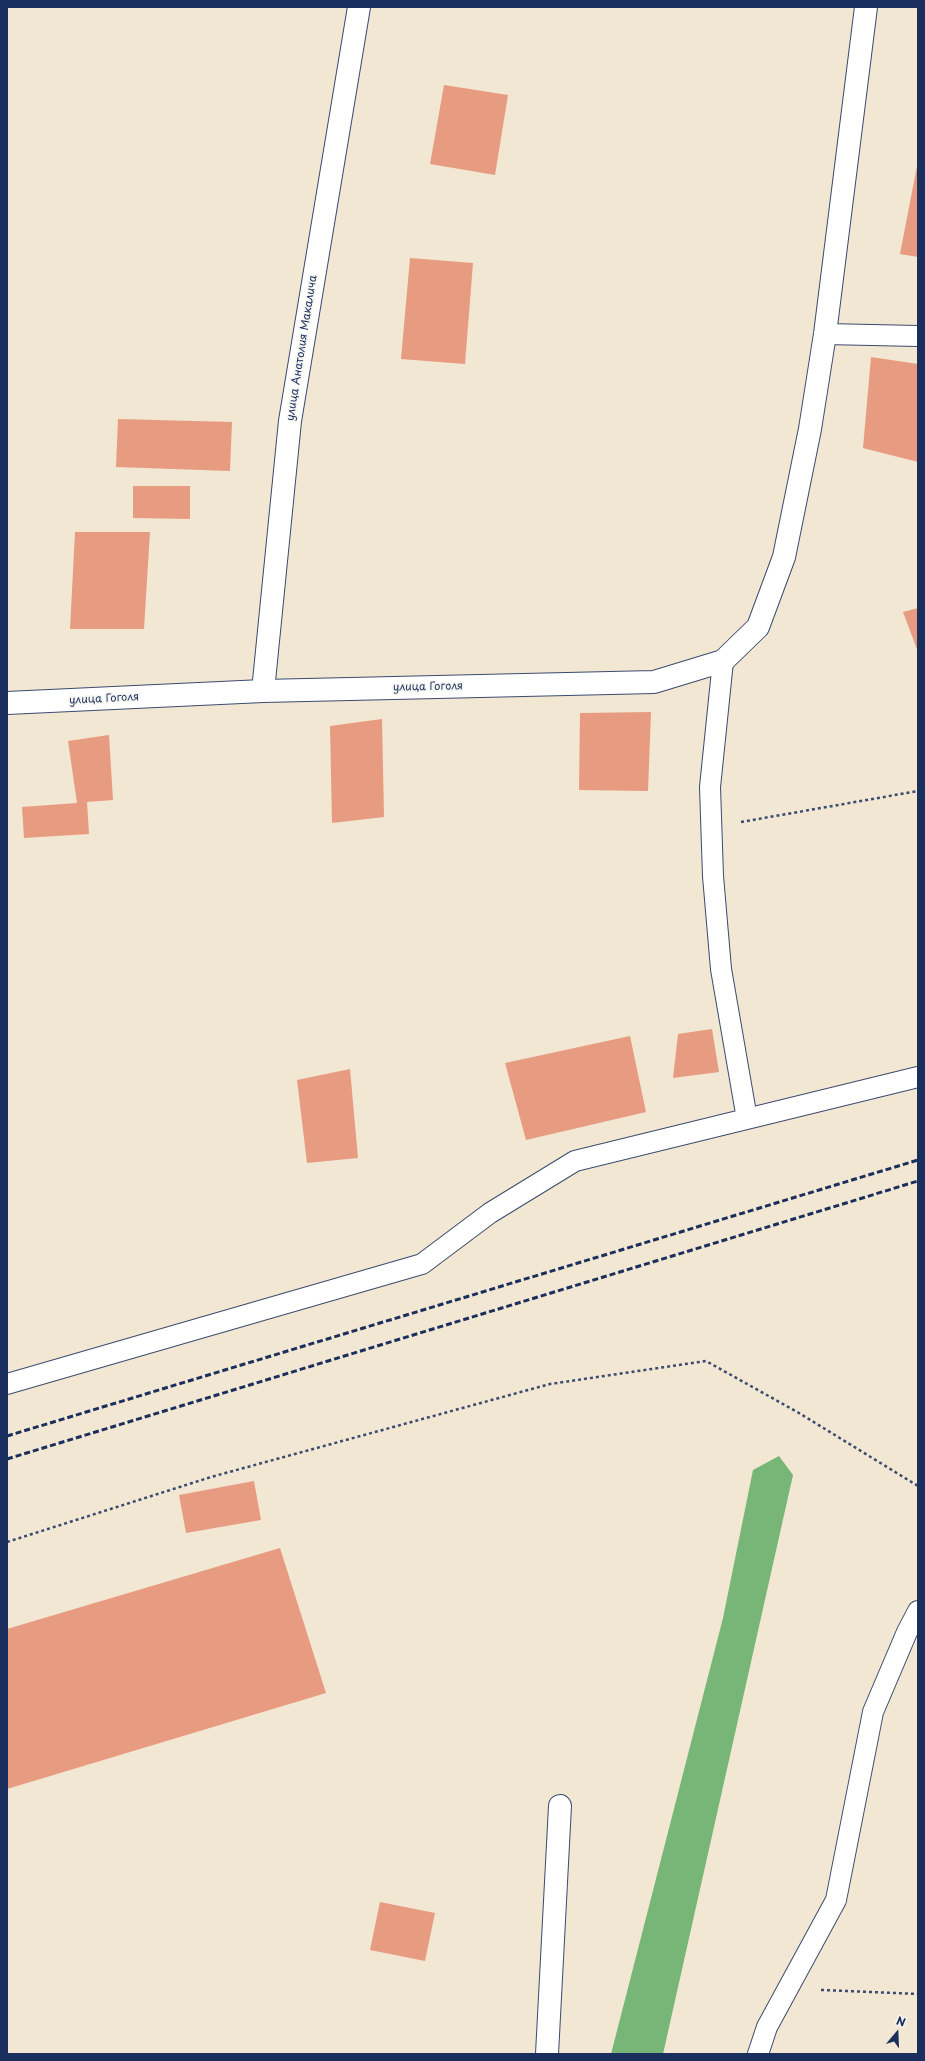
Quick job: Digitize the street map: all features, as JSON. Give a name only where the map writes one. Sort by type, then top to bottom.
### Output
[{"type":"street","name":"улица Анатолия Макалича","points":[[263,691],[290,421],[359,7]]},
{"type":"street","name":"улица Гоголя","points":[[7,703],[263,691],[654,682],[723,661],[758,627],[784,557],[810,429],[825,334],[866,7]]},
{"type":"street","points":[[547,2054],[560,1806]]},
{"type":"lane","points":[[825,334],[918,336]]},
{"type":"lane","points":[[723,661],[710,787],[713,876],[721,969],[747,1119]]},
{"type":"lane","points":[[7,1384],[422,1264],[490,1213],[575,1161],[918,1077]]},
{"type":"lane","points":[[758,2054],[767,2027],[836,1900],[873,1712],[906,1632],[918,1611]]},
{"type":"path","points":[[712,827],[918,791]]},
{"type":"path","points":[[7,1542],[211,1477],[550,1384],[706,1361],[799,1413],[918,1486]]},
{"type":"path","points":[[775,2013],[821,1990],[918,1994]]},
{"type":"green space","points":[[779,1456],[793,1475],[663,2054],[611,2054],[723,1618],[753,1470]]},
{"type":"building","points":[[444,85],[508,95],[495,175],[430,164]]},
{"type":"building","points":[[918,166],[918,257],[900,254]]},
{"type":"building","points":[[410,258],[473,263],[465,364],[401,359]]},
{"type":"building","points":[[871,357],[918,364],[918,462],[863,448]]},
{"type":"building","points":[[118,419],[232,422],[230,471],[116,467]]},
{"type":"building","points":[[133,486],[190,486],[190,519],[133,518]]},
{"type":"building","points":[[75,532],[150,532],[144,629],[70,629]]},
{"type":"building","points":[[918,608],[918,652],[903,612]]},
{"type":"building","points":[[651,712],[648,791],[579,790],[580,713]]},
{"type":"building","points":[[382,719],[384,817],[332,823],[330,726]]},
{"type":"building","points":[[109,735],[113,800],[87,802],[89,834],[24,838],[22,807],[77,803],[68,741]]},
{"type":"building","points":[[712,1029],[719,1072],[673,1078],[678,1034]]},
{"type":"building","points":[[630,1036],[646,1112],[526,1140],[505,1063]]},
{"type":"building","points":[[350,1069],[358,1158],[307,1163],[297,1080]]},
{"type":"building","points":[[254,1481],[261,1520],[186,1533],[179,1495]]},
{"type":"building","points":[[280,1548],[326,1693],[7,1789],[7,1629]]},
{"type":"building","points":[[380,1902],[435,1913],[425,1961],[370,1950]]},
{"type":"railway","points":[[7,1436],[918,1160]]},
{"type":"railway","points":[[7,1459],[918,1181]]}]
